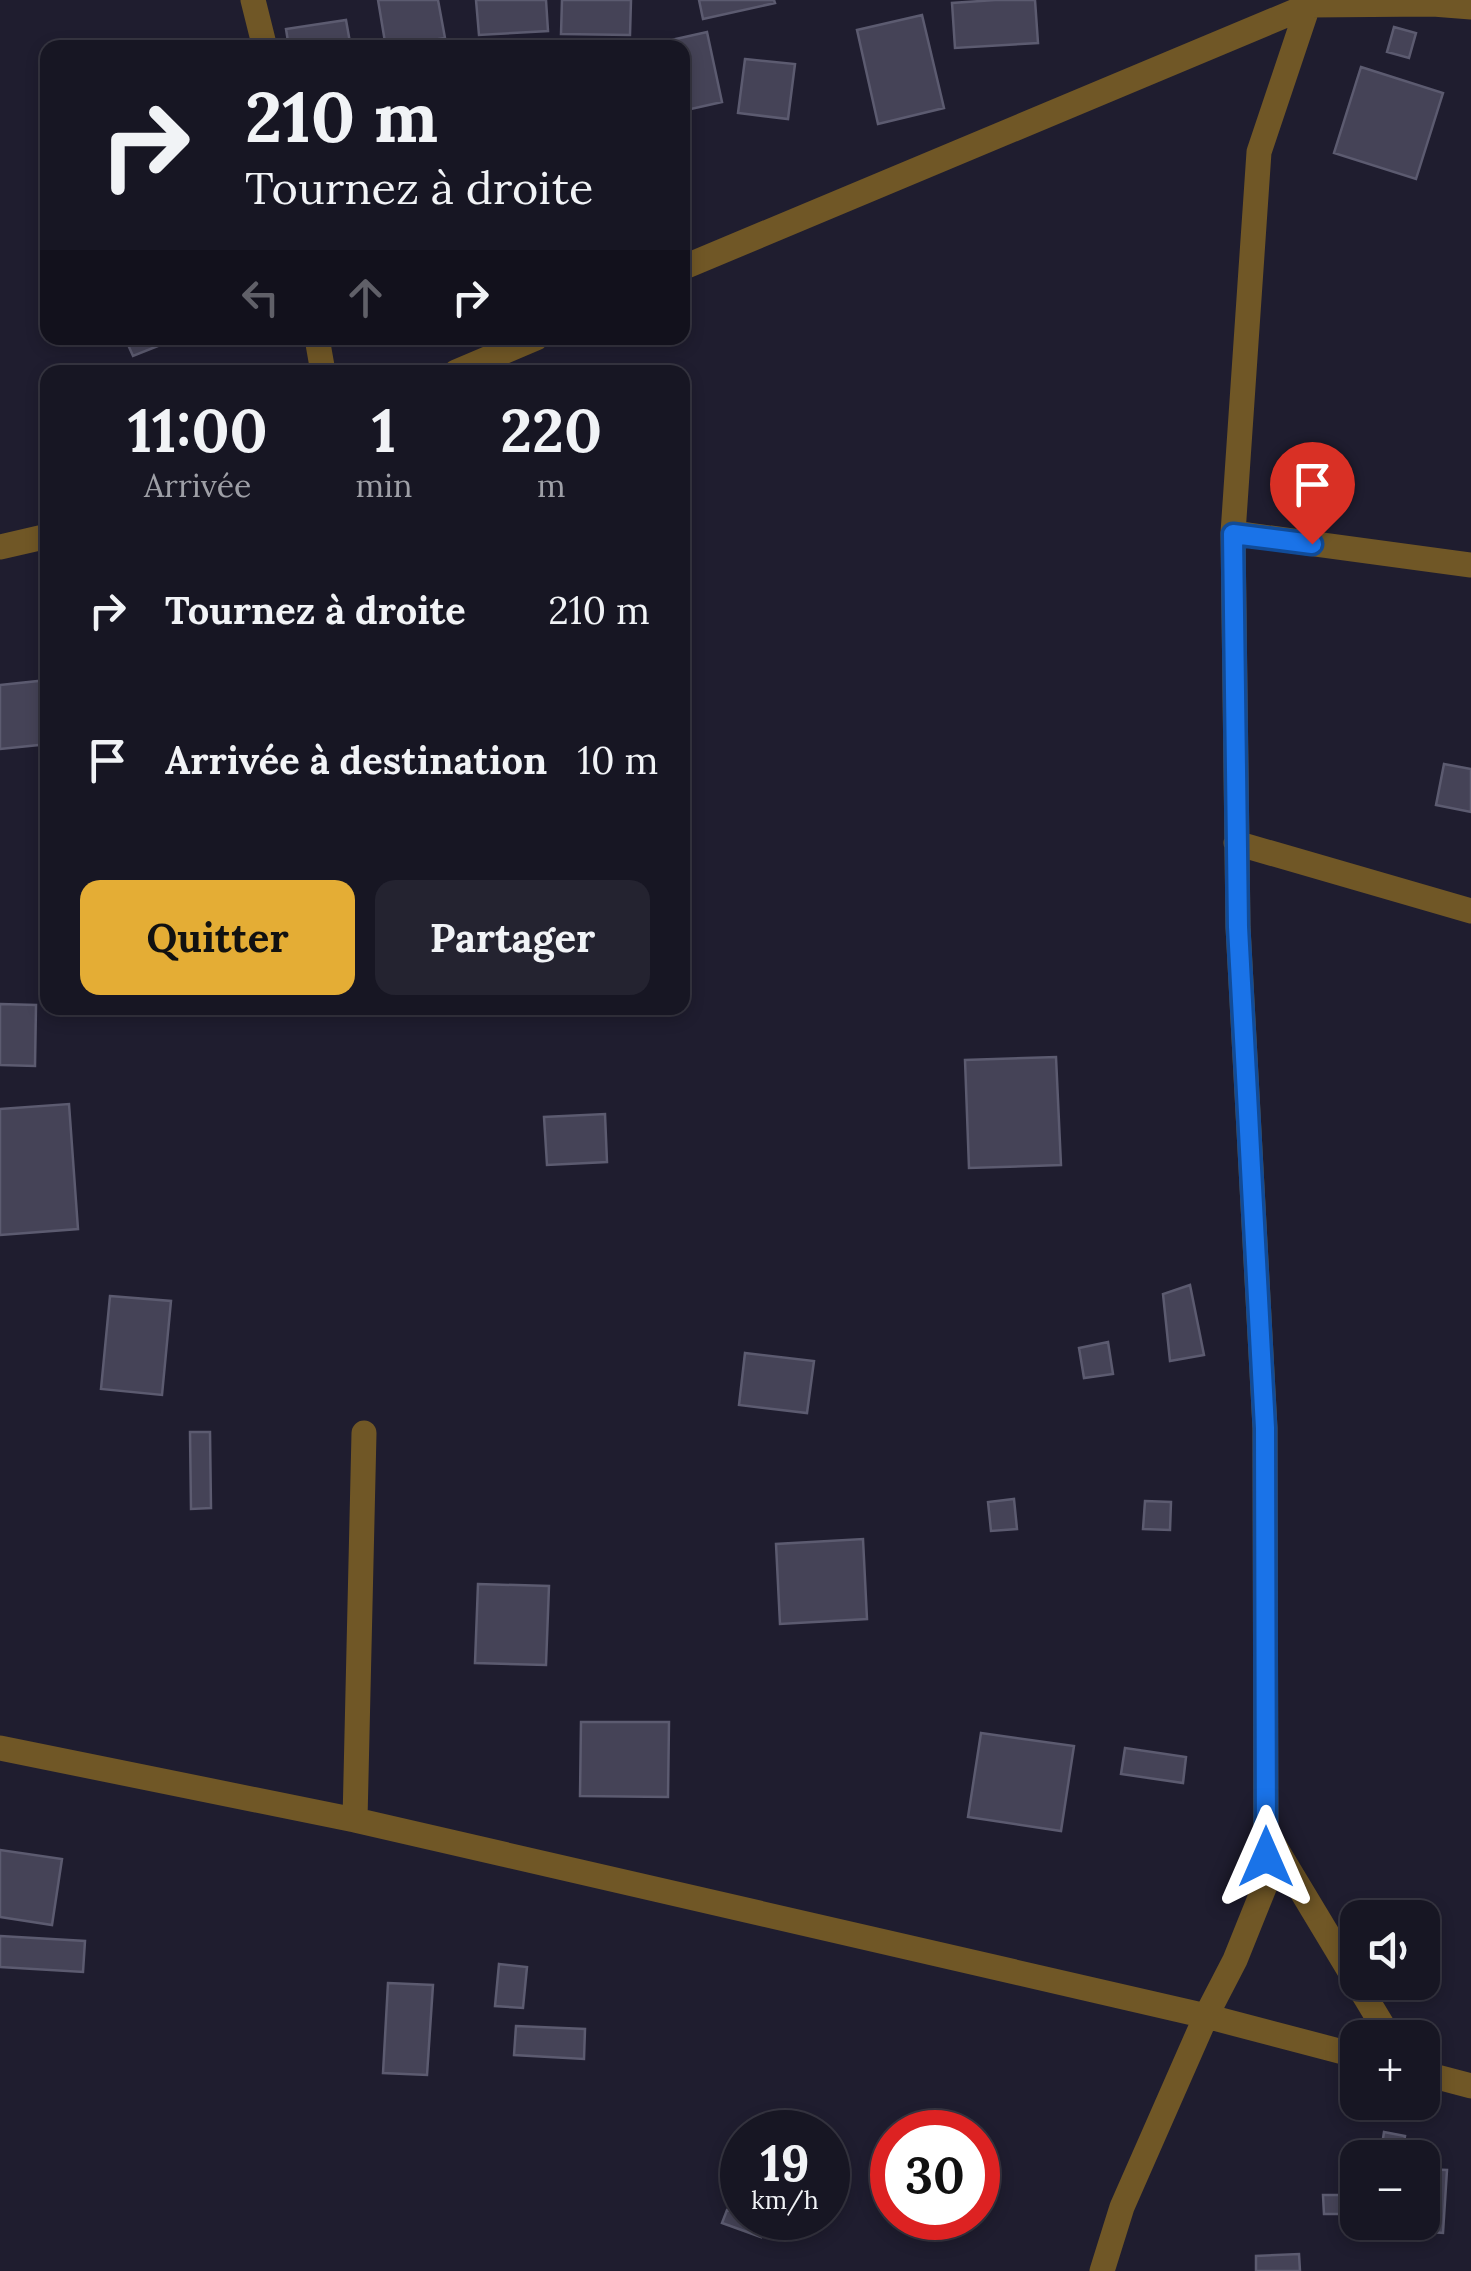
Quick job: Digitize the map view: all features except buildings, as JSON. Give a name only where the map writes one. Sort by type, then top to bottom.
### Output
[{"type":"street","points":[[253,0],[264,40]]},
{"type":"street","points":[[690,265],[1310,3],[1471,7]]},
{"type":"street","points":[[1102,2271],[1122,2207],[1266,1883],[1265,1428],[1238,927],[1233,534],[1258,152],[1310,3]]},
{"type":"street","points":[[472,365],[520,345]]},
{"type":"street","points":[[1233,534],[1471,565]]},
{"type":"street","points":[[0,547],[40,538]]},
{"type":"street","points":[[1236,843],[1471,911]]},
{"type":"street","points":[[355,1820],[364,1433]]},
{"type":"street","points":[[0,1748],[355,1820],[1206,2016],[1340,2051]]},
{"type":"street","points":[[1266,1831],[1379,2020]]},
{"type":"street","points":[[1440,2078],[1471,2086]]},
{"type":"route","points":[[1266,1857],[1265,1428],[1238,927],[1233,534],[1312,544]]}]
